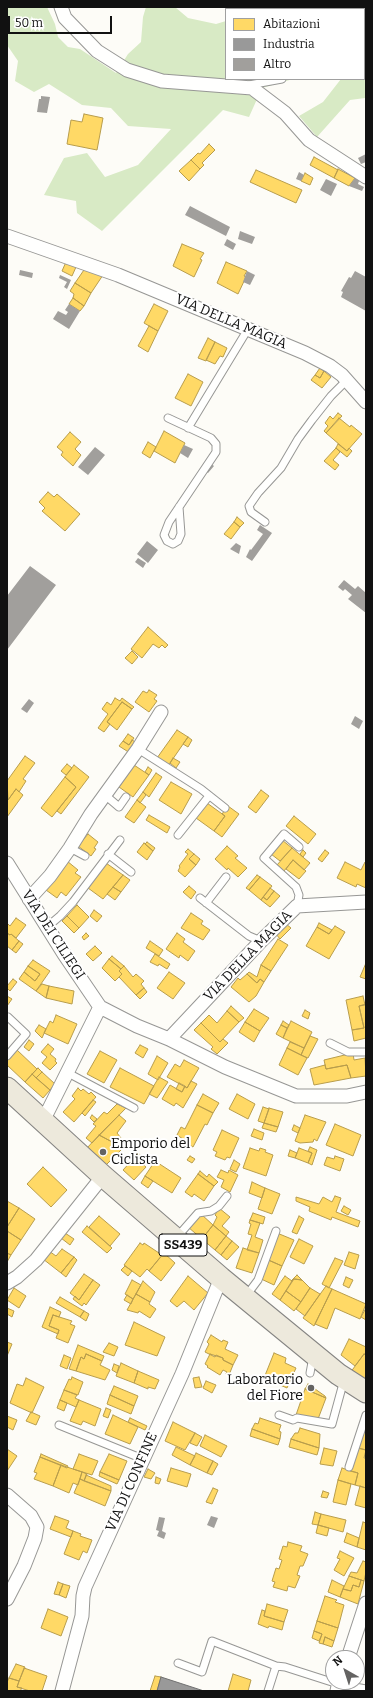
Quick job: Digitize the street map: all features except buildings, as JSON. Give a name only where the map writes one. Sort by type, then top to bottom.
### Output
[{"type":"main road","name":"SS439","points":[[7,1088],[103,1176],[175,1239],[245,1297],[312,1363],[345,1378],[366,1392]]},
{"type":"street","points":[[61,7],[65,18],[96,51],[127,70],[162,81],[252,88],[265,96],[285,113],[309,140],[366,177]]},
{"type":"street","name":"VIA DELLA MAGIA","points":[[7,236],[118,275],[248,330],[305,352],[330,366],[347,380],[366,402]]},
{"type":"street","points":[[29,898],[50,876],[70,848],[138,749],[161,712]]},
{"type":"street","name":"VIA DEI CILIEGI","points":[[7,863],[100,1007]]},
{"type":"street","name":"VIA DELLA MAGIA","points":[[169,1039],[261,941],[297,906],[366,902]]},
{"type":"street","points":[[43,1122],[100,1007],[225,1067],[296,1096],[340,1096],[366,1092]]},
{"type":"street","points":[[7,1283],[17,1277],[36,1260],[103,1176]]},
{"type":"street","name":"VIA DI CONFINE","points":[[62,1691],[82,1616],[85,1587],[182,1374],[221,1278]]},
{"type":"street","points":[[7,1495],[31,1516],[37,1527],[35,1538],[24,1566],[7,1599]]},
{"type":"street","points":[[351,1650],[366,1603]]},
{"type":"lane","points":[[241,86],[276,80]]},
{"type":"lane","points":[[188,428],[248,330]]},
{"type":"lane","points":[[265,522],[251,512],[249,506],[258,493],[281,468],[298,439],[316,414],[347,380]]},
{"type":"lane","points":[[168,418],[211,438],[216,444],[216,452],[179,507]]},
{"type":"lane","points":[[138,749],[225,808]]},
{"type":"lane","points":[[105,795],[119,807],[126,797]]},
{"type":"lane","points":[[178,835],[209,796]]},
{"type":"lane","points":[[297,906],[299,895],[296,887],[264,858],[284,834],[299,847]]},
{"type":"lane","points":[[47,927],[60,916],[72,902],[120,840]]},
{"type":"lane","points":[[70,848],[85,856]]},
{"type":"lane","points":[[108,854],[131,872]]},
{"type":"lane","points":[[226,877],[203,900],[249,936],[261,941]]},
{"type":"lane","points":[[7,1056],[26,1034],[8,1017]]},
{"type":"lane","points":[[330,1043],[348,1052],[366,1052]]},
{"type":"lane","points":[[68,1073],[134,1108]]},
{"type":"lane","points":[[175,1239],[198,1213],[211,1210],[219,1206],[227,1196]]},
{"type":"lane","points":[[245,1297],[258,1280],[276,1231]]},
{"type":"lane","points":[[279,1415],[293,1420],[297,1418],[332,1424],[345,1378]]},
{"type":"lane","points":[[349,1467],[366,1415]]},
{"type":"lane","points":[[59,1425],[143,1459]]},
{"type":"lane","points":[[178,1663],[202,1672],[212,1641],[276,1666],[285,1667],[325,1681]]},
{"type":"lane","points":[[268,1691],[276,1666]]},
{"type":"green space","points":[[7,7],[47,7],[55,24],[58,37],[68,47],[80,49],[116,73],[128,54],[141,42],[143,17],[146,7],[175,7],[188,18],[216,24],[225,21],[225,80],[290,80],[262,88],[249,117],[223,110],[102,231],[77,213],[76,201],[44,195],[64,158],[87,153],[105,177],[138,165],[171,129],[128,126],[111,108],[82,105],[49,84],[34,92],[15,81],[18,61],[7,45]]},
{"type":"green space","points":[[366,7],[366,27],[365,8],[285,8]]},
{"type":"green space","points":[[366,46],[365,98],[350,100],[317,137],[299,116],[323,102],[340,80],[365,80]]},
{"type":"place","name":"Emporio del Ciclista","points":[[103,1152]]},
{"type":"place","name":"Laboratorio del Fiore","points":[[311,1388]]}]
